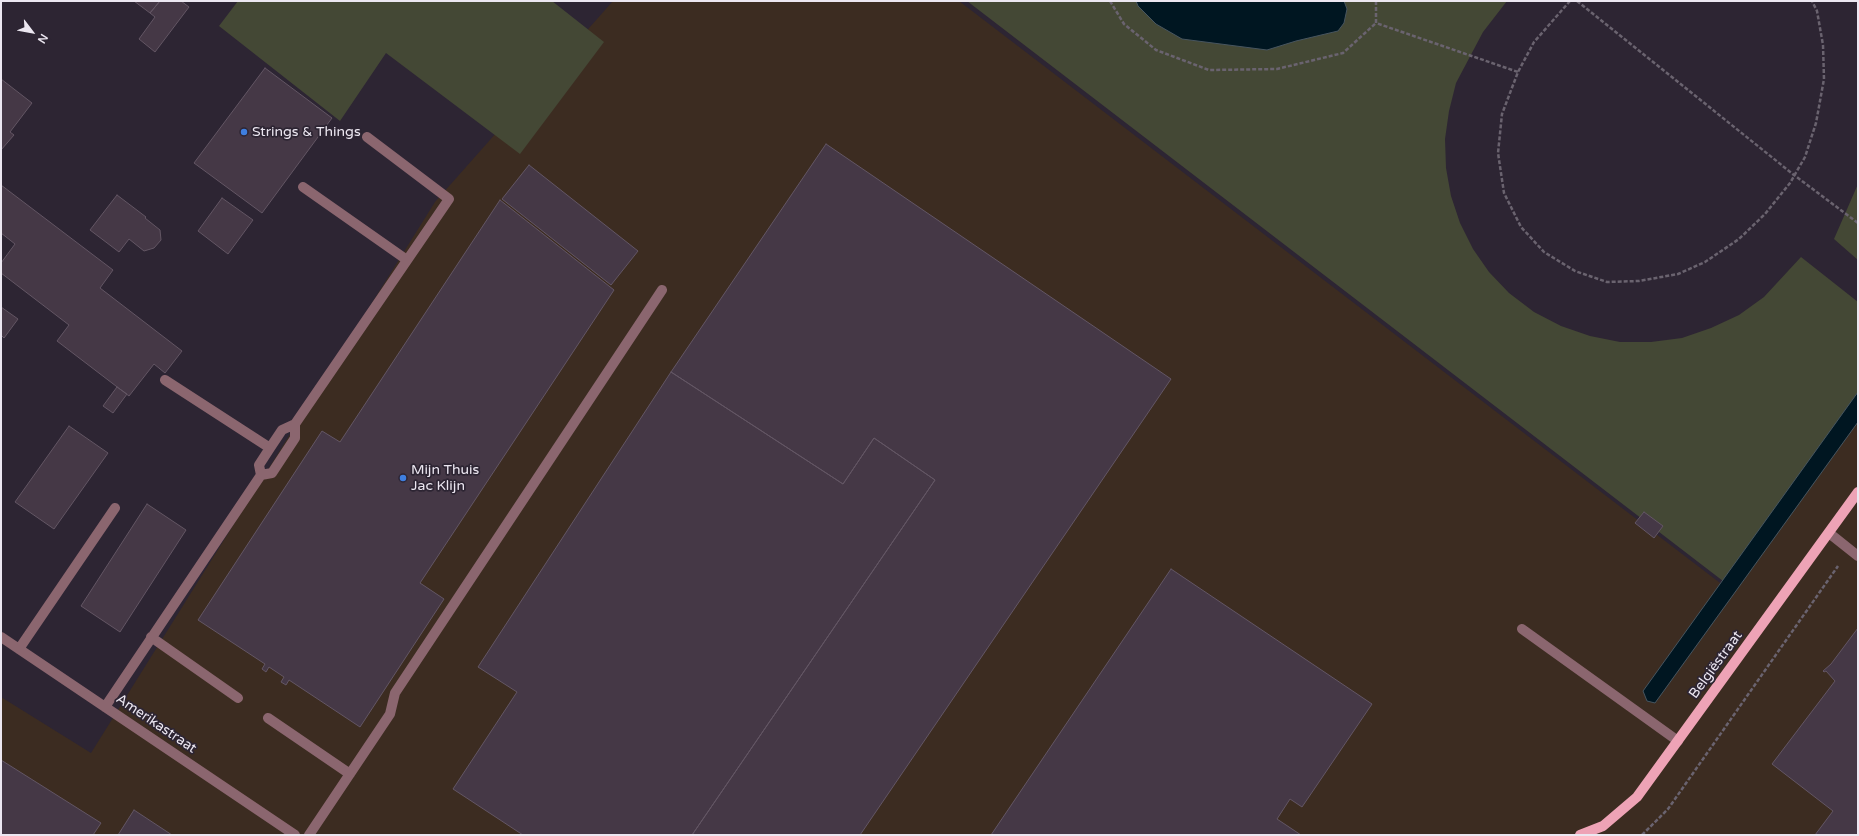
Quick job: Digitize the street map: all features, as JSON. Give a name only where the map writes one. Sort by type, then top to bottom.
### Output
[{"type":"main road","name":"Belgiëstraat","points":[[1580,835],[1603,826],[1637,797],[1858,492]]},
{"type":"street","points":[[105,707],[261,475],[259,465],[282,430],[295,424],[449,199],[367,137]]},
{"type":"street","points":[[303,187],[407,260]]},
{"type":"street","points":[[309,835],[390,714],[395,693],[662,290]]},
{"type":"street","points":[[165,380],[270,448]]},
{"type":"street","points":[[261,475],[272,473],[288,450],[295,438],[295,424]]},
{"type":"street","points":[[19,649],[115,508]]},
{"type":"street","points":[[1829,533],[1854,553]]},
{"type":"street","points":[[1522,629],[1678,741]]},
{"type":"street","name":"Amerikastraat","points":[[1,637],[295,835]]},
{"type":"street","points":[[151,638],[238,698]]},
{"type":"street","points":[[268,718],[350,774]]},
{"type":"path","points":[[1110,1],[1124,24],[1156,50],[1209,70],[1277,69],[1343,52],[1376,23],[1376,1]]},
{"type":"path","points":[[1570,1],[1534,42],[1518,72],[1502,114],[1498,153],[1504,193],[1521,227],[1544,252],[1576,270],[1607,282],[1639,281],[1678,274],[1705,262],[1739,239],[1765,214],[1794,175],[1805,157],[1816,123],[1824,79],[1823,45],[1817,11],[1812,1]]},
{"type":"path","points":[[1577,1],[1794,175],[1858,223]]},
{"type":"path","points":[[1376,23],[1518,72]]},
{"type":"path","points":[[1642,835],[1668,809],[1854,553]]},
{"type":"shaded area","points":[[613,1],[959,1],[1724,586],[1858,408],[1858,835],[1,835],[1,697],[91,753],[435,202]]},
{"type":"green space","points":[[238,1],[552,1],[604,42],[520,154],[386,53],[340,121],[219,26]]},
{"type":"green space","points":[[967,1],[1507,1],[1483,32],[1456,83],[1449,111],[1445,139],[1446,168],[1451,196],[1460,223],[1473,249],[1489,272],[1509,293],[1534,312],[1561,326],[1590,336],[1620,342],[1651,342],[1682,338],[1711,328],[1739,315],[1764,297],[1801,257],[1858,302],[1858,398],[1723,581]]},
{"type":"green space","points":[[1858,184],[1858,260],[1834,239]]},
{"type":"water","points":[[1136,1],[1344,1],[1347,9],[1344,23],[1338,31],[1267,50],[1182,39],[1156,24],[1138,6]]},
{"type":"water","points":[[1858,392],[1858,422],[1655,703],[1647,701],[1643,691]]},
{"type":"building","points":[[134,1],[160,1],[150,13]]},
{"type":"building","points":[[160,1],[181,1],[189,7],[155,52],[139,39],[155,17],[150,13]]},
{"type":"building","points":[[265,68],[332,118],[262,213],[194,163]]},
{"type":"building","points":[[1,79],[32,103],[10,132],[14,135],[1,150]]},
{"type":"building","points":[[826,144],[1171,379],[860,835],[692,835],[935,480],[874,438],[843,484],[671,372]]},
{"type":"building","points":[[529,165],[638,251],[611,285],[502,199]]},
{"type":"building","points":[[1,185],[113,270],[100,288],[182,351],[165,373],[154,364],[129,396],[57,341],[69,325],[1,273],[1,263],[15,244],[1,233]]},
{"type":"building","points":[[117,195],[146,217],[145,218],[160,230],[161,240],[154,248],[144,251],[129,239],[119,252],[90,230]]},
{"type":"building","points":[[222,198],[253,220],[228,254],[198,231]]},
{"type":"building","points":[[500,200],[614,290],[420,583],[444,599],[360,727],[289,680],[286,685],[281,682],[284,677],[269,667],[266,672],[262,669],[265,664],[198,620],[322,431],[340,442]]},
{"type":"building","points":[[1,307],[18,319],[4,338],[1,335]]},
{"type":"building","points":[[671,372],[843,484],[874,438],[935,480],[692,835],[523,835],[453,789],[517,692],[478,667]]},
{"type":"building","points":[[117,387],[127,394],[113,413],[103,406]]},
{"type":"building","points":[[69,426],[108,453],[54,529],[15,502]]},
{"type":"building","points":[[147,504],[186,530],[120,632],[81,606]]},
{"type":"building","points":[[1644,512],[1663,526],[1654,538],[1635,523]]},
{"type":"building","points":[[1171,569],[1372,704],[1302,807],[1290,799],[1277,819],[1301,835],[991,835]]},
{"type":"building","points":[[1858,628],[1858,835],[1815,835],[1833,811],[1772,764],[1835,681],[1826,671],[1823,671],[1831,664]]},
{"type":"building","points":[[1,760],[101,823],[93,835],[1,835]]},
{"type":"building","points":[[134,810],[172,835],[118,835]]},
{"type":"place","name":"Strings & Things","points":[[244,132]]},
{"type":"place","name":"Mijn Thuis Jac Klijn","points":[[403,478]]}]
